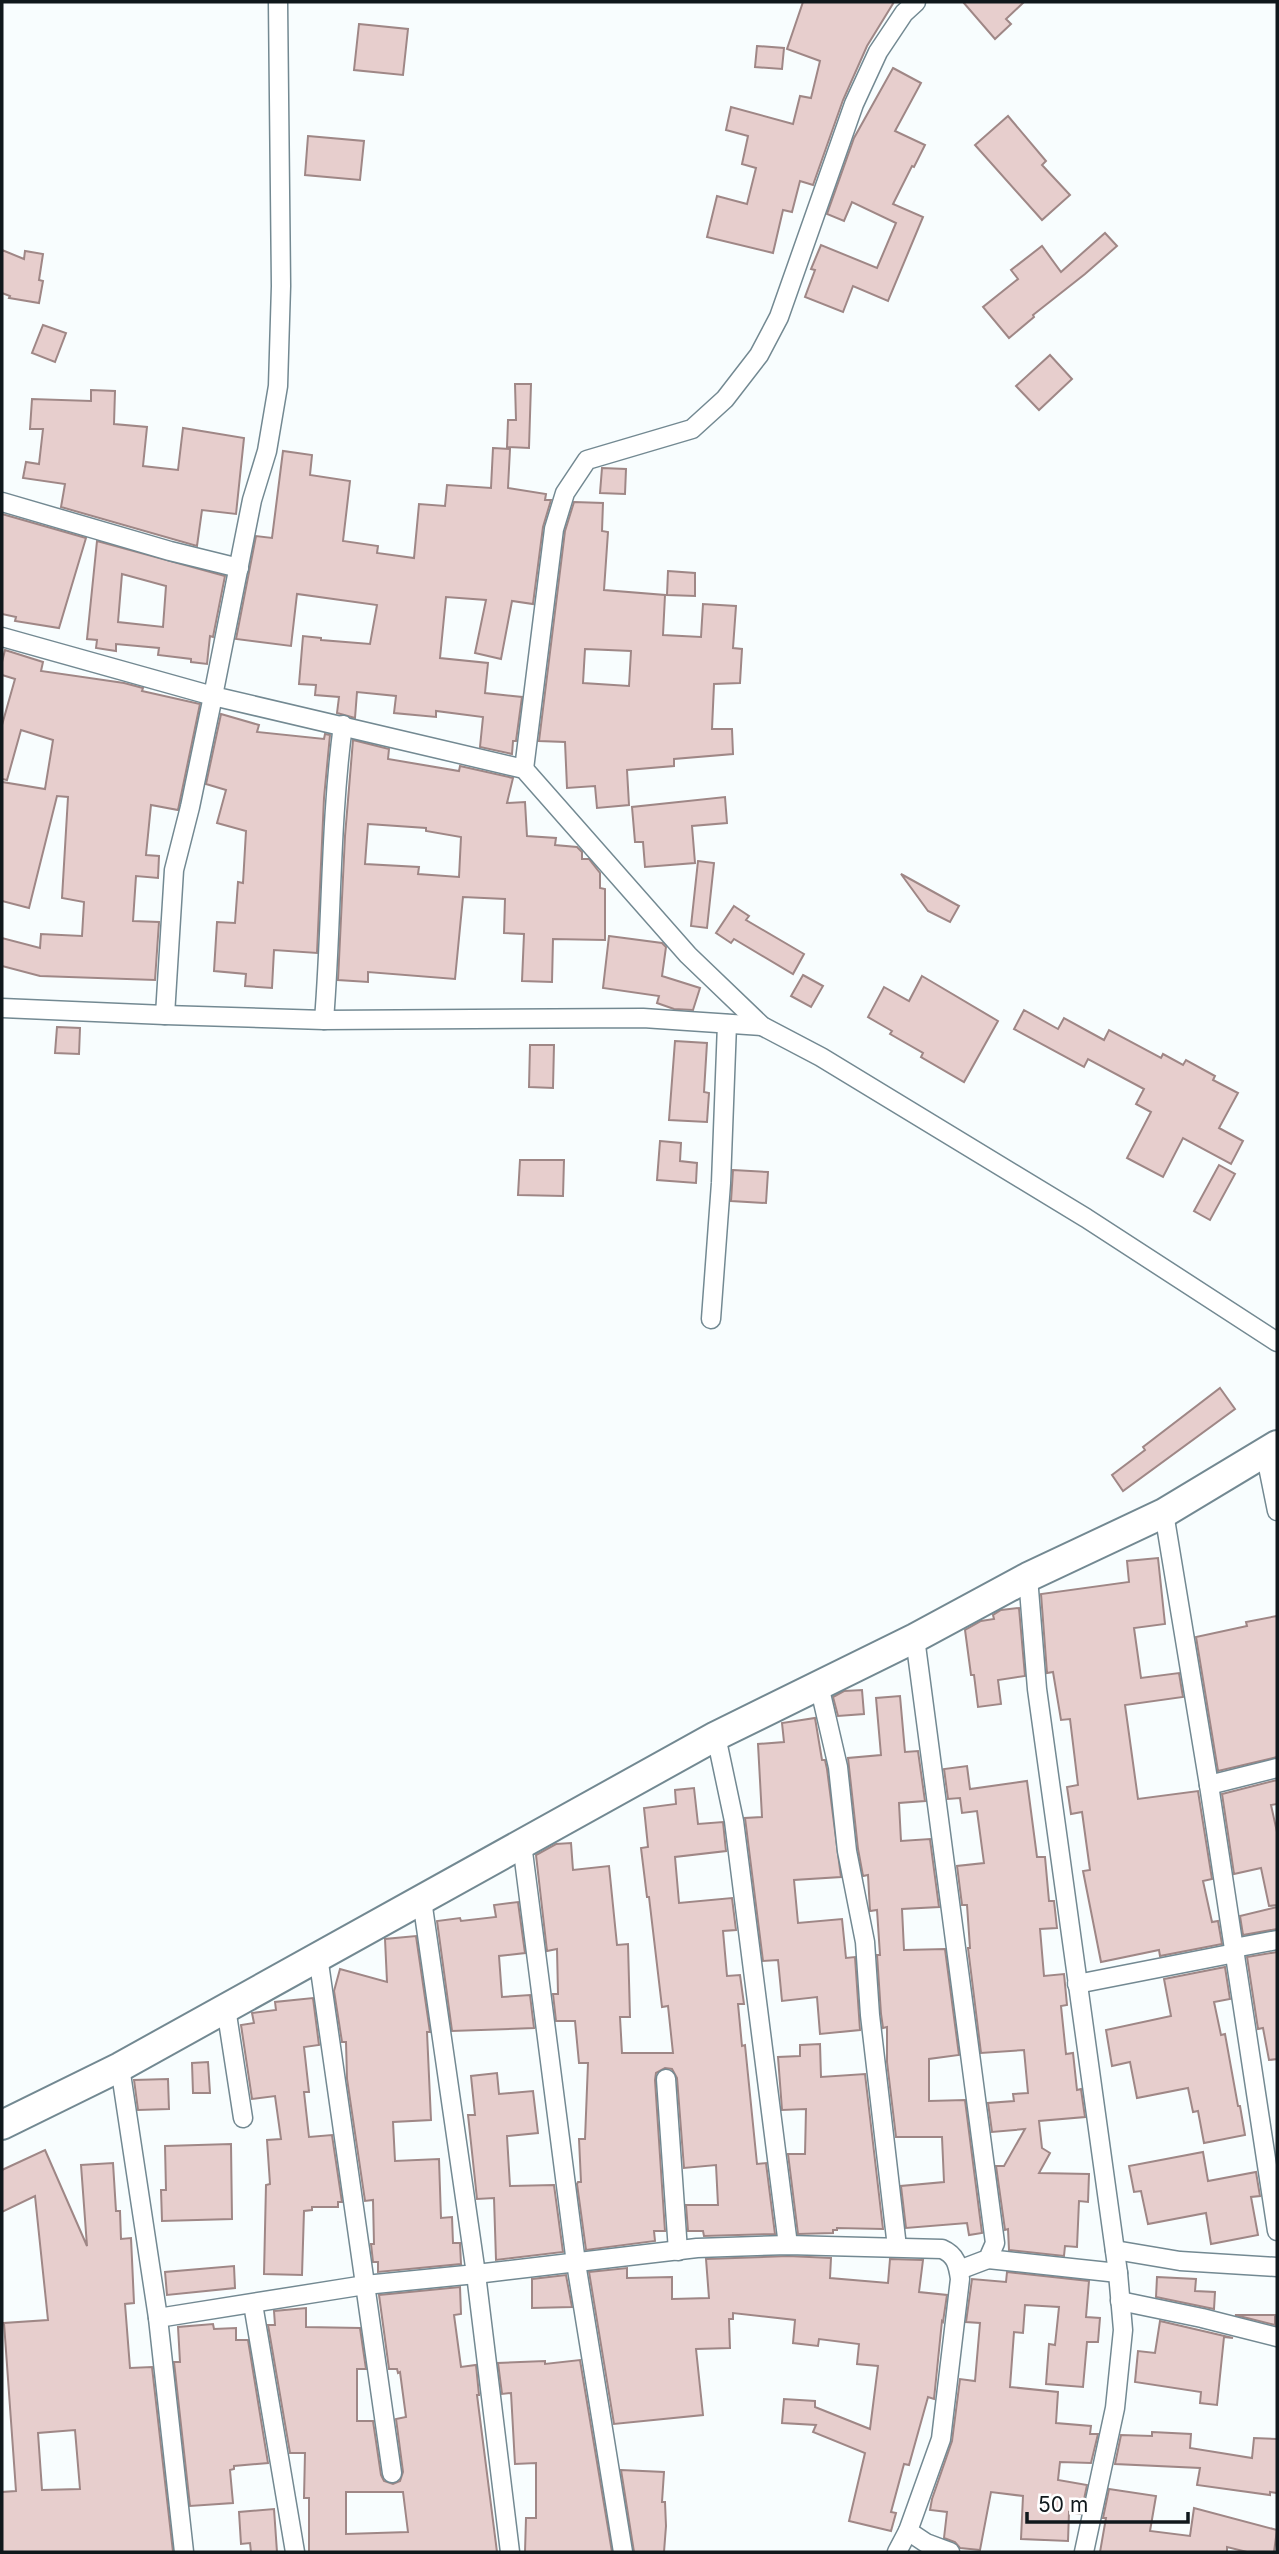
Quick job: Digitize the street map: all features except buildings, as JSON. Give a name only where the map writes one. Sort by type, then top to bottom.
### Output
[{"type":"main road","points":[[2,2125],[120,2067],[716,1736],[915,1638],[1028,1577],[1164,1513],[1271,1449]]},
{"type":"street","points":[[166,1015],[174,870],[190,807],[252,500],[267,451],[278,386],[281,286],[278,2]]},
{"type":"street","points":[[524,769],[554,529],[565,493],[587,460],[692,429],[725,399],[760,355],[779,317],[854,104],[878,52],[904,13],[916,2]]},
{"type":"street","points":[[2,502],[170,551],[239,568]]},
{"type":"street","points":[[2,637],[213,696],[524,769],[688,955],[762,1026],[821,1057],[1086,1218],[1277,1342]]},
{"type":"street","points":[[324,1020],[335,786],[343,725]]},
{"type":"street","points":[[2,1008],[324,1020],[643,1018],[762,1026]]},
{"type":"street","points":[[711,1319],[721,1183],[727,1024]]},
{"type":"street","points":[[1271,1449],[1277,1511]]},
{"type":"street","points":[[1164,1513],[1277,2231]]},
{"type":"street","points":[[1028,1577],[1037,1689],[1115,2250],[1123,2330],[1115,2408],[1084,2552]]},
{"type":"street","points":[[915,1638],[995,2243],[988,2259]]},
{"type":"street","points":[[819,1685],[838,1767],[847,1851],[865,1942],[870,2015],[897,2247]]},
{"type":"street","points":[[716,1736],[734,1821],[788,2245]]},
{"type":"street","points":[[1209,1786],[1277,1768]]},
{"type":"street","points":[[522,1844],[576,2263],[623,2552]]},
{"type":"street","points":[[422,1900],[476,2274],[510,2552]]},
{"type":"street","points":[[1077,1984],[1277,1940]]},
{"type":"street","points":[[318,1956],[392,2473]]},
{"type":"street","points":[[226,2008],[243,2118]]},
{"type":"street","points":[[120,2067],[158,2318],[184,2552]]},
{"type":"street","points":[[666,2079],[678,2251]]},
{"type":"street","points":[[158,2318],[366,2285],[678,2251],[788,2245],[942,2249],[954,2258],[960,2279],[941,2439],[908,2531],[897,2552]]},
{"type":"street","points":[[1115,2250],[1180,2261],[1277,2267]]},
{"type":"street","points":[[959,2270],[988,2259],[1118,2273]]},
{"type":"street","points":[[1120,2301],[1277,2337]]},
{"type":"street","points":[[253,2304],[295,2552]]},
{"type":"street","points":[[908,2531],[926,2543],[950,2552]]}]
